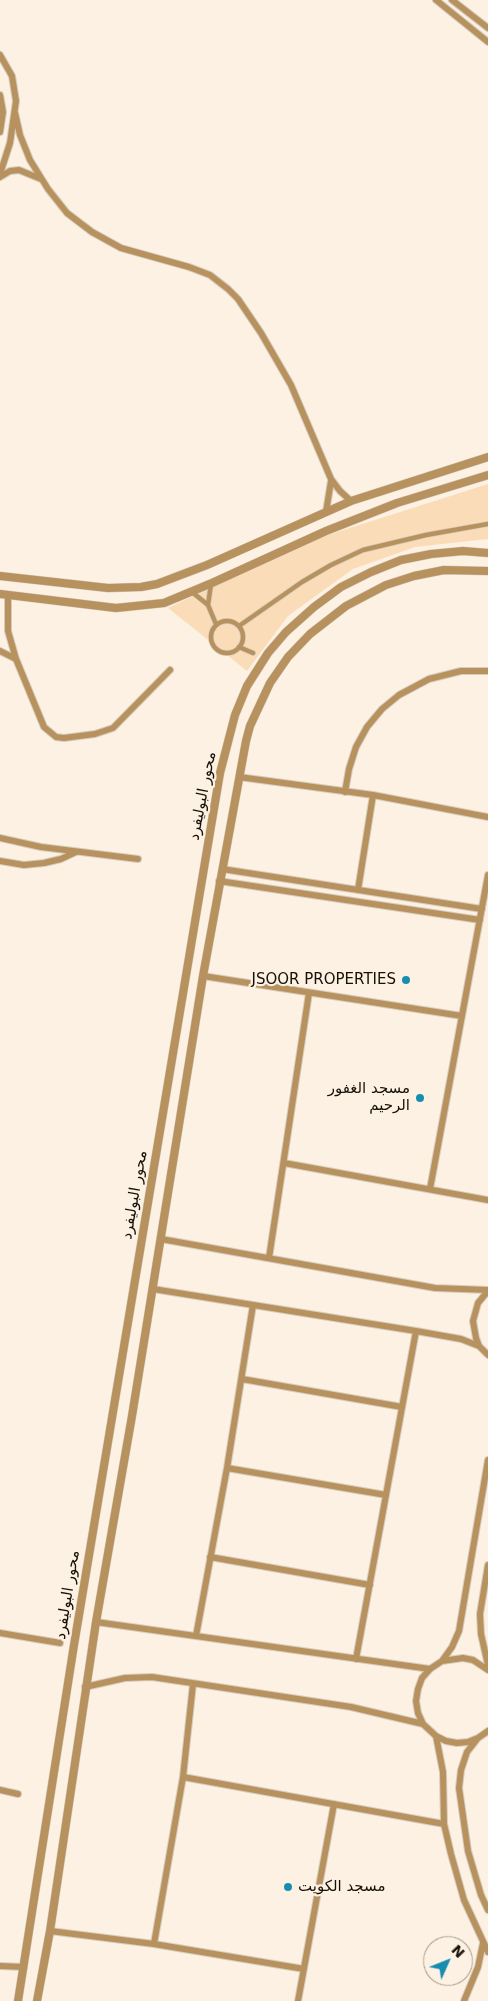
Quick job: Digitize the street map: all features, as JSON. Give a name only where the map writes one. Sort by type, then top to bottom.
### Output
[{"type":"street","points":[[436,0],[488,42]]},
{"type":"street","points":[[452,0],[488,28]]},
{"type":"street","points":[[0,55],[9,69],[14,84],[17,126],[24,147],[41,178],[66,213],[92,232],[121,248],[189,267],[210,276],[238,299],[261,333],[291,385],[330,479],[351,501]]},
{"type":"street","points":[[0,95],[3,112],[0,132]]},
{"type":"street","points":[[0,176],[9,149],[15,113]]},
{"type":"street","points":[[0,176],[10,171],[19,170],[41,178]]},
{"type":"street","points":[[0,576],[108,588],[149,585],[175,578],[351,501],[488,457]]},
{"type":"street","points":[[170,670],[113,728],[96,734],[64,738],[49,733],[44,727],[16,659],[8,630],[4,595],[116,608],[153,605],[192,592],[326,531],[397,503],[488,475]]},
{"type":"street","points":[[326,512],[330,479]]},
{"type":"street","points":[[239,626],[302,582],[331,565],[364,550],[426,535],[488,524]]},
{"type":"street","name":"محور البوليفرد","points":[[18,2001],[80,1606],[207,850],[220,773],[235,715],[247,686],[268,653],[286,632],[314,607],[341,587],[400,560],[463,551],[488,553]]},
{"type":"street","points":[[37,2001],[50,1931],[96,1622],[161,1239],[203,976],[250,726],[266,690],[288,657],[321,624],[346,606],[372,591],[400,580],[444,570],[488,571]]},
{"type":"street","points":[[208,605],[212,583]]},
{"type":"street","points":[[192,592],[208,605],[216,624]]},
{"type":"street","points":[[231,621],[239,626],[243,637],[240,647],[230,653],[225,653],[215,648],[210,638],[216,624],[231,621]]},
{"type":"street","points":[[240,647],[253,653]]},
{"type":"street","points":[[0,651],[16,659]]},
{"type":"street","points":[[345,792],[349,769],[367,727],[399,695],[429,679],[461,671],[488,671]]},
{"type":"street","points":[[239,777],[373,796],[488,817]]},
{"type":"street","points":[[358,890],[373,796]]},
{"type":"street","points":[[0,838],[40,847],[138,859]]},
{"type":"street","points":[[0,861],[24,864],[44,863],[61,859],[77,852]]},
{"type":"street","points":[[222,869],[482,909]]},
{"type":"street","points":[[430,1189],[488,875]]},
{"type":"street","points":[[220,881],[480,920]]},
{"type":"street","points":[[203,976],[462,1016]]},
{"type":"street","points":[[269,1258],[309,993]]},
{"type":"street","points":[[284,1163],[488,1200]]},
{"type":"street","points":[[161,1239],[435,1288],[488,1290]]},
{"type":"street","points":[[152,1289],[416,1330],[479,1346]]},
{"type":"street","points":[[488,1290],[478,1303],[473,1320],[473,1330],[479,1346],[488,1355]]},
{"type":"street","points":[[196,1636],[227,1468],[253,1305]]},
{"type":"street","points":[[356,1659],[416,1330]]},
{"type":"street","points":[[242,1379],[402,1407]]},
{"type":"street","points":[[442,1661],[452,1647],[459,1631],[488,1460]]},
{"type":"street","points":[[227,1468],[386,1495]]},
{"type":"street","points":[[210,1557],[370,1585]]},
{"type":"street","points":[[488,1565],[480,1614],[481,1634],[488,1665]]},
{"type":"street","points":[[96,1622],[430,1668]]},
{"type":"street","points":[[0,1633],[60,1644]]},
{"type":"street","points":[[485,1735],[468,1742],[446,1741],[436,1736],[423,1724],[418,1713],[416,1701],[422,1678],[430,1668],[442,1661],[463,1658],[473,1660],[488,1670]]},
{"type":"street","points":[[86,1687],[112,1680],[139,1676],[351,1708],[423,1724]]},
{"type":"street","points":[[154,1944],[183,1777],[193,1684]]},
{"type":"street","points":[[485,1735],[467,1752],[461,1770],[459,1788],[468,1851],[481,1895],[488,1910]]},
{"type":"street","points":[[436,1736],[442,1772],[444,1824],[464,1900],[488,1952]]},
{"type":"street","points":[[183,1777],[444,1824]]},
{"type":"street","points":[[0,1790],[18,1794]]},
{"type":"street","points":[[298,2001],[334,1804]]},
{"type":"street","points":[[50,1931],[154,1944],[304,1970]]},
{"type":"street","points":[[464,2001],[478,1967],[483,1943]]},
{"type":"street","points":[[0,1966],[24,1967]]},
{"type":"shaded area","points":[[488,484],[488,539],[415,547],[353,569],[288,616],[247,671],[168,608],[309,541]]},
{"type":"place","name":"JSOOR PROPERTIES","points":[[406,980]]},
{"type":"place","name":"مسجد الغفور الرحيم","points":[[420,1098]]},
{"type":"place","name":"مسجد الكويت","points":[[288,1887]]}]
